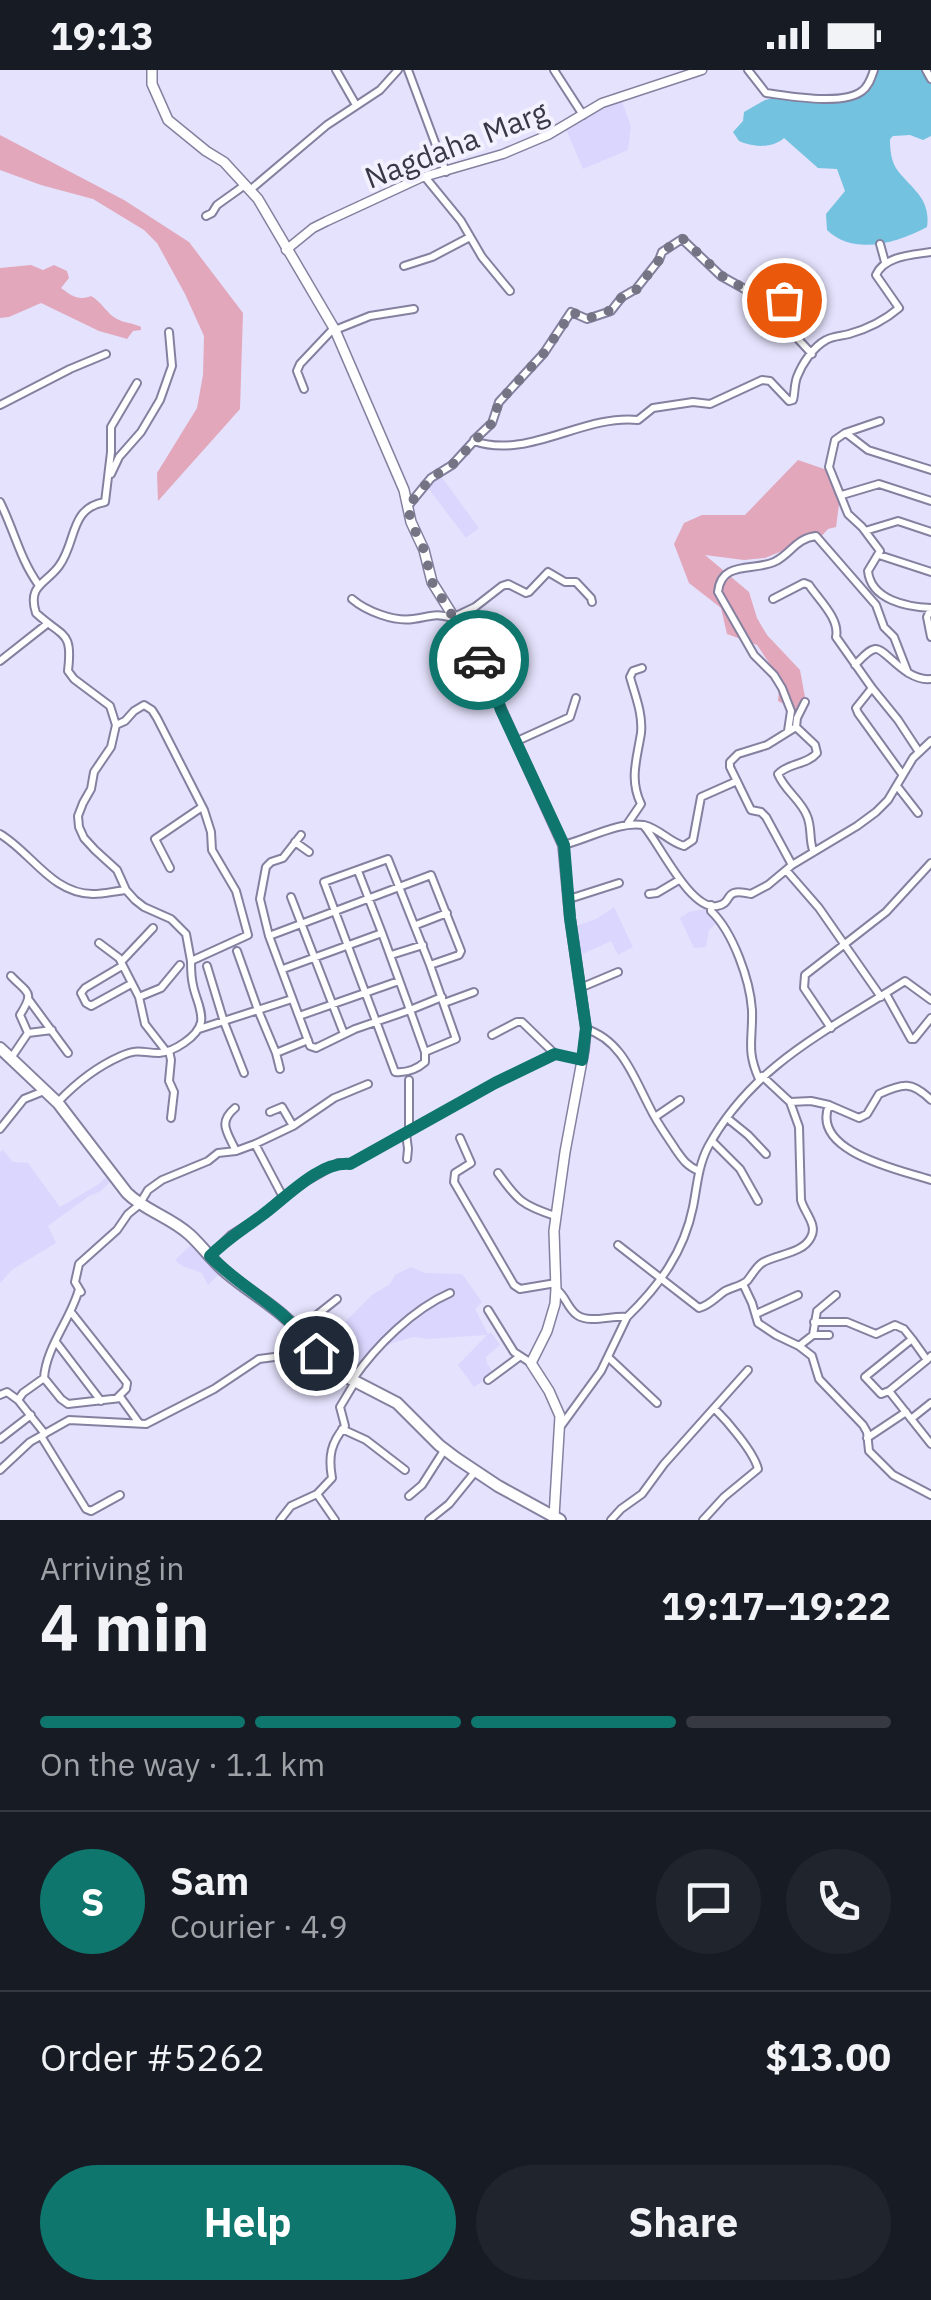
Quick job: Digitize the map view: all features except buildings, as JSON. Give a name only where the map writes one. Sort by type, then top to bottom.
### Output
[{"type":"main road","points":[[0,1048],[58,1103],[139,1205],[178,1224],[227,1274],[280,1312],[337,1372],[396,1403],[445,1450],[554,1519],[560,1416],[531,1363],[547,1330],[556,1286],[554,1231],[586,1028],[564,845],[486,669],[432,582],[404,490],[335,329],[258,199],[224,162],[168,120],[152,84],[152,70]]},
{"type":"street","points":[[336,70],[356,105]]},
{"type":"street","points":[[206,216],[380,90],[398,70]]},
{"type":"street","points":[[408,70],[446,172]]},
{"type":"street","points":[[554,70],[584,116]]},
{"type":"street","name":"Nagdaha Marg","points":[[286,250],[327,221],[424,177],[503,154],[548,135],[602,104],[702,70]]},
{"type":"street","points":[[748,70],[766,93],[820,99],[859,94],[867,87],[874,70]]},
{"type":"street","points":[[926,70],[931,79]]},
{"type":"street","points":[[424,177],[510,291]]},
{"type":"street","points":[[404,266],[432,257],[470,237]]},
{"type":"street","points":[[408,506],[431,478],[452,465],[492,423],[499,402],[544,353],[572,312],[587,319],[611,310],[622,297],[636,290],[662,252],[682,238],[722,276],[759,297],[812,354]]},
{"type":"street","points":[[880,244],[885,262]]},
{"type":"street","points":[[474,441],[491,447],[540,440],[620,418],[638,420],[652,408],[693,402],[710,404],[762,380],[770,381],[784,398],[792,400],[802,366],[820,343],[877,323],[899,308],[876,274],[878,268],[885,262],[931,252]]},
{"type":"street","points":[[773,311],[786,296]]},
{"type":"street","points":[[304,388],[297,370],[300,364],[335,329],[370,316],[414,309]]},
{"type":"street","points":[[108,479],[160,400],[172,366],[169,332]]},
{"type":"street","points":[[0,405],[106,354]]},
{"type":"street","points":[[58,1103],[77,1082],[118,1057],[140,1050],[168,1051],[191,1038],[202,1018],[193,987],[186,934],[170,919],[144,907],[126,890],[117,870],[84,838],[79,826],[82,802],[91,789],[94,772],[112,747],[116,725],[110,706],[68,671],[71,646],[67,638],[47,624],[33,606],[38,584],[59,566],[78,520],[86,509],[105,502],[112,452],[111,426],[137,383]]},
{"type":"street","points":[[880,421],[844,432],[835,440],[830,467],[848,514],[880,551],[868,571],[873,588],[884,597],[931,609],[927,617],[931,638]]},
{"type":"street","points":[[844,432],[868,450],[931,470]]},
{"type":"street","points":[[842,496],[878,484],[931,501]]},
{"type":"street","points":[[0,502],[12,524],[19,553],[38,584]]},
{"type":"street","points":[[865,531],[898,521],[931,532]]},
{"type":"street","points":[[792,729],[791,711],[782,688],[754,654],[718,592],[720,580],[733,570],[771,564],[798,542],[816,536],[876,606],[908,673]]},
{"type":"street","points":[[879,555],[931,572]]},
{"type":"street","points":[[352,598],[364,608],[407,620],[441,614],[452,618],[475,607],[502,586],[508,584],[529,592],[548,572],[565,582],[576,582],[592,602]]},
{"type":"street","points":[[773,599],[804,583],[809,585],[834,621],[836,637],[920,752]]},
{"type":"street","points":[[0,661],[47,624]]},
{"type":"street","points":[[855,664],[878,648],[908,673],[922,680],[931,679]]},
{"type":"street","points":[[628,823],[641,804],[633,782],[641,722],[630,677],[642,668]]},
{"type":"street","points":[[872,688],[856,708],[902,774]]},
{"type":"street","points":[[516,742],[570,717],[576,698]]},
{"type":"street","points":[[805,702],[792,729],[760,748],[738,754],[730,767],[751,810],[766,817],[789,868],[883,995],[910,1039],[931,1018]]},
{"type":"street","points":[[116,725],[144,705],[152,710],[202,808],[211,832],[212,850],[236,891],[248,935],[191,961]]},
{"type":"street","points":[[792,729],[816,746],[817,753],[778,774],[808,817],[813,850]]},
{"type":"street","points":[[643,825],[679,880],[701,900],[711,905],[722,904],[738,890],[757,892],[813,850],[876,812],[931,741]]},
{"type":"street","points":[[564,845],[628,823],[652,827],[684,846],[693,840],[701,797],[737,780]]},
{"type":"street","points":[[897,786],[918,812]]},
{"type":"street","points":[[170,868],[155,839],[202,808]]},
{"type":"street","points":[[0,834],[42,872],[72,889],[93,894],[126,890]]},
{"type":"street","points":[[309,852],[298,838],[282,858],[271,862],[266,867],[260,899],[269,936],[312,1048],[410,1010],[474,992]]},
{"type":"street","points":[[358,871],[426,1058],[410,1070],[396,1072],[324,882],[388,859],[416,924],[456,1040],[424,1052]]},
{"type":"street","points":[[831,1028],[808,996],[804,979],[810,970],[886,912],[931,863]]},
{"type":"street","points":[[269,936],[431,875],[460,953],[430,965]]},
{"type":"street","points":[[650,894],[657,894],[679,880]]},
{"type":"street","points":[[569,899],[619,884]]},
{"type":"street","points":[[291,897],[344,1034]]},
{"type":"street","points":[[618,1246],[699,1308],[742,1284],[762,1263],[798,1248],[813,1235],[802,1206],[799,1127],[790,1102],[761,1078],[750,1052],[748,986],[726,928],[711,905]]},
{"type":"street","points":[[416,924],[447,913]]},
{"type":"street","points":[[131,984],[91,1006],[82,990],[121,964],[153,928]]},
{"type":"street","points":[[283,970],[382,933]]},
{"type":"street","points":[[99,942],[119,958],[139,997],[145,1024],[168,1051],[169,1081],[174,1092],[171,1118]]},
{"type":"street","points":[[390,956],[423,945]]},
{"type":"street","points":[[237,951],[280,1069]]},
{"type":"street","points":[[139,997],[161,988],[180,965]]},
{"type":"street","points":[[207,966],[244,1074]]},
{"type":"street","points":[[580,988],[618,972]]},
{"type":"street","points":[[11,976],[27,991],[29,1000],[68,1053]]},
{"type":"street","points":[[300,1016],[399,981]]},
{"type":"street","points":[[558,1432],[592,1384],[627,1318],[662,1280],[690,1222],[699,1171],[726,1118],[761,1078],[799,1046],[905,981],[930,996]]},
{"type":"street","points":[[199,1029],[292,999]]},
{"type":"street","points":[[28,1033],[20,1015],[29,1000]]},
{"type":"street","points":[[492,1034],[522,1022],[555,1054],[582,1060]]},
{"type":"street","points":[[586,1028],[617,1049],[685,1163],[699,1171]]},
{"type":"street","points":[[11,1058],[28,1033],[52,1030]]},
{"type":"street","points":[[276,1052],[308,1040]]},
{"type":"street","points":[[210,1256],[283,1197],[326,1169],[338,1163],[350,1164],[555,1054]]},
{"type":"street","points":[[406,1160],[409,1080]]},
{"type":"street","points":[[72,1312],[126,1383],[118,1397],[68,1404],[44,1378],[45,1366],[80,1290],[75,1282],[80,1264],[139,1205],[148,1190],[162,1180],[218,1153],[255,1144],[293,1126],[334,1098],[368,1084]]},
{"type":"street","points":[[790,1102],[811,1101],[864,1117],[879,1094],[911,1085],[918,1086],[931,1100]]},
{"type":"street","points":[[0,1129],[24,1099],[46,1090]]},
{"type":"street","points":[[654,1116],[680,1100]]},
{"type":"street","points":[[830,1106],[825,1117],[827,1129],[845,1146],[891,1170],[931,1180]]},
{"type":"street","points":[[270,1112],[282,1107],[293,1126]]},
{"type":"street","points":[[234,1108],[224,1123],[236,1151]]},
{"type":"street","points":[[726,1118],[766,1154]]},
{"type":"street","points":[[460,1138],[471,1163],[455,1173],[454,1182],[514,1285],[525,1289],[556,1286],[580,1317],[627,1318]]},
{"type":"street","points":[[712,1141],[746,1176],[758,1201]]},
{"type":"street","points":[[255,1144],[283,1197]]},
{"type":"street","points":[[498,1173],[517,1200],[556,1216]]},
{"type":"street","points":[[742,1284],[758,1323],[812,1356],[816,1374],[830,1393],[863,1425],[870,1451],[892,1475],[931,1496]]},
{"type":"street","points":[[280,1520],[291,1506],[318,1494],[332,1478],[328,1457],[345,1426],[340,1407],[364,1364],[412,1315],[450,1293]]},
{"type":"street","points":[[756,1314],[798,1295]]},
{"type":"street","points":[[813,1335],[815,1314],[836,1295]]},
{"type":"street","points":[[298,1330],[336,1299]]},
{"type":"street","points":[[488,1310],[519,1357],[531,1363]]},
{"type":"street","points":[[814,1322],[847,1322],[876,1334],[895,1324],[904,1329],[912,1338],[929,1358],[881,1394],[865,1378],[912,1338]]},
{"type":"street","points":[[799,1346],[813,1335],[830,1335]]},
{"type":"street","points":[[56,1342],[101,1401]]},
{"type":"street","points":[[0,1470],[30,1442],[69,1420],[140,1424],[157,1420],[259,1359],[290,1355],[310,1364],[321,1358]]},
{"type":"street","points":[[488,1380],[519,1357]]},
{"type":"street","points":[[608,1357],[657,1403]]},
{"type":"street","points":[[610,1520],[642,1494],[748,1370]]},
{"type":"street","points":[[18,1400],[44,1378]]},
{"type":"street","points":[[0,1396],[6,1392],[31,1414],[86,1509],[90,1511],[120,1495]]},
{"type":"street","points":[[888,1392],[931,1444]]},
{"type":"street","points":[[118,1397],[140,1424]]},
{"type":"street","points":[[867,1438],[931,1403]]},
{"type":"street","points":[[703,1520],[758,1468],[750,1450],[714,1408]]},
{"type":"street","points":[[0,1439],[31,1414]]},
{"type":"street","points":[[342,1429],[366,1440],[404,1470]]},
{"type":"street","points":[[409,1496],[422,1485],[445,1450]]},
{"type":"street","points":[[429,1520],[476,1471]]},
{"type":"street","points":[[318,1494],[335,1520]]},
{"type":"shaded area","points":[[621,99],[631,126],[628,150],[583,169],[566,129],[603,104]]},
{"type":"shaded area","points":[[0,135],[124,200],[189,242],[243,313],[240,409],[158,501],[157,473],[197,408],[204,336],[157,243],[144,230],[93,199],[0,170]]},
{"type":"shaded area","points":[[31,265],[43,270],[54,265],[67,271],[69,278],[61,288],[75,297],[91,296],[113,317],[141,330],[133,331],[127,339],[99,331],[41,303],[0,318],[0,268]]},
{"type":"shaded area","points":[[798,460],[827,470],[840,497],[836,527],[828,529],[818,540],[765,558],[744,560],[705,555],[749,592],[767,635],[800,670],[805,697],[796,710],[778,701],[780,679],[757,645],[727,634],[721,608],[689,583],[674,544],[684,523],[702,515],[745,515]]},
{"type":"shaded area","points":[[440,475],[479,528],[466,538],[428,488]]},
{"type":"shaded area","points":[[614,907],[633,947],[618,955],[611,941],[578,956],[573,927]]},
{"type":"shaded area","points":[[709,908],[720,920],[709,930],[706,947],[694,948],[680,918]]},
{"type":"shaded area","points":[[3,1150],[13,1162],[28,1163],[60,1207],[107,1176],[111,1181],[48,1226],[56,1243],[13,1269],[0,1283],[0,1152]]},
{"type":"shaded area","points":[[193,1243],[221,1272],[208,1285],[202,1273],[175,1260]]},
{"type":"shaded area","points":[[411,1267],[425,1273],[462,1274],[482,1302],[475,1309],[488,1334],[491,1332],[500,1345],[486,1357],[492,1371],[485,1376],[488,1378],[474,1387],[458,1365],[487,1335],[414,1337],[392,1343],[354,1371],[343,1365],[354,1353],[336,1331],[372,1295],[390,1284],[395,1275]]},
{"type":"water","points":[[876,70],[923,70],[931,84],[931,136],[923,140],[910,135],[890,139],[896,167],[924,202],[928,217],[927,227],[903,238],[863,245],[838,238],[827,230],[826,214],[845,191],[837,169],[818,168],[784,138],[774,144],[756,146],[739,141],[733,132],[743,121],[744,112],[765,100],[778,97],[821,103],[862,96],[872,87]]},
{"type":"way so far","points":[[479,660],[432,582],[424,550],[411,522],[408,506],[431,478],[452,465],[492,423],[499,402],[544,353],[572,312],[587,319],[611,310],[622,297],[636,290],[662,252],[682,238],[722,276],[759,297],[773,311],[784,300]]},
{"type":"route","points":[[316,1353],[280,1312],[227,1274],[210,1256],[283,1197],[326,1169],[338,1163],[350,1164],[555,1054],[582,1060],[586,1028],[564,845],[479,660]]}]
